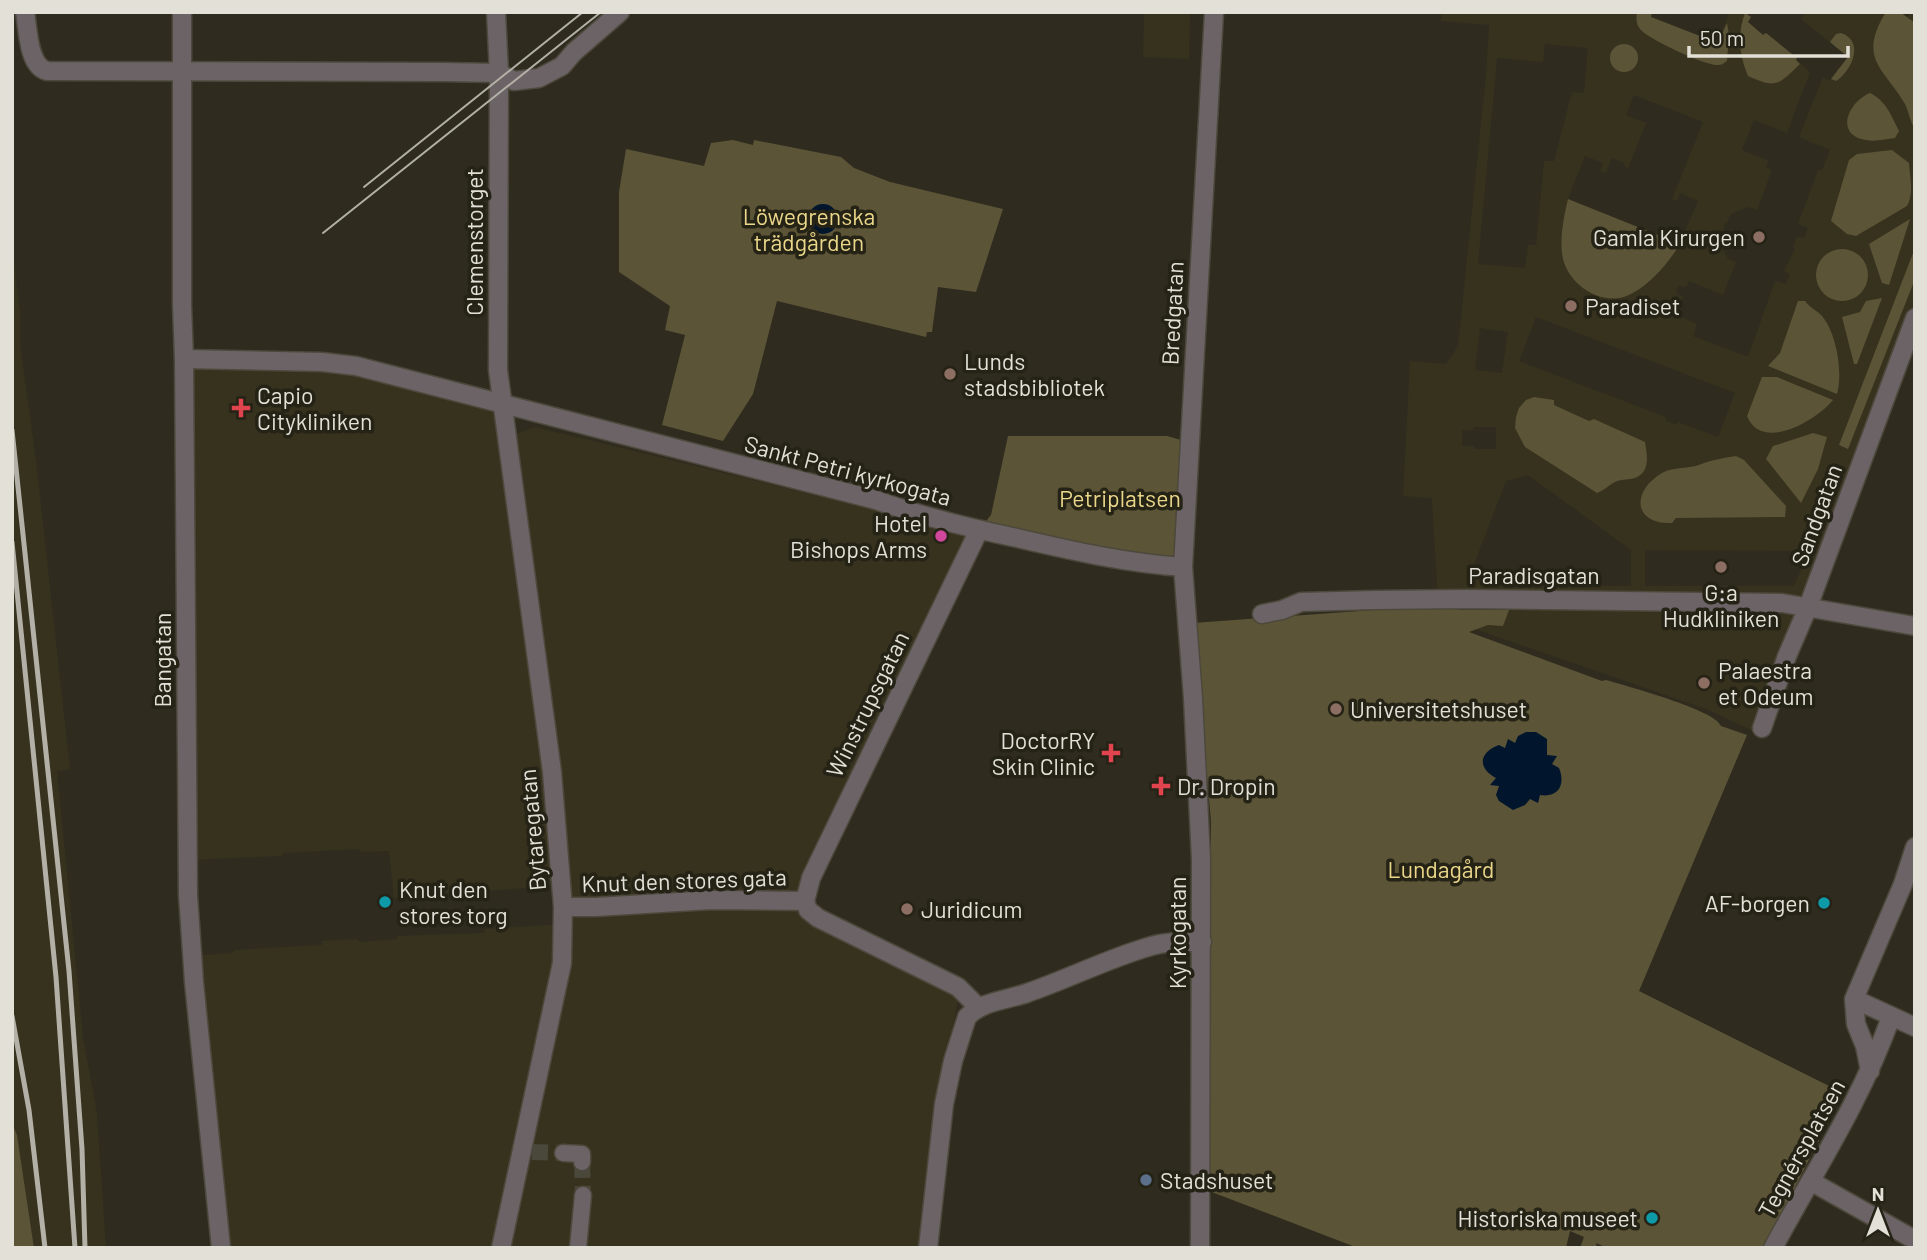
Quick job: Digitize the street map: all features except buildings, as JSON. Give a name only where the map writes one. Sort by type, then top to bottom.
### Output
[{"type":"street","points":[[25,12],[33,56],[41,69],[74,72],[499,73],[514,81],[539,78],[562,66],[620,12]]},
{"type":"street","name":"Bangatan","points":[[182,12],[188,895],[222,1248]]},
{"type":"street","name":"Clemenstorget","points":[[496,12],[499,73],[498,370],[503,404]]},
{"type":"street","name":"Bredgatan","points":[[1186,618],[1183,567],[1185,494],[1213,12]]},
{"type":"street","name":"Sandgatan","points":[[1762,728],[1915,318]]},
{"type":"street","points":[[184,359],[343,363],[503,404]]},
{"type":"street","name":"Sankt Petri kyrkogata","points":[[503,404],[876,500],[902,510],[979,530],[1115,561],[1183,567]]},
{"type":"street","name":"Bytaregatan","points":[[501,1248],[526,1151],[562,963],[563,907],[552,772],[503,404]]},
{"type":"street","name":"Winstrupsgatan","points":[[805,901],[811,878],[979,530]]},
{"type":"street","name":"Paradisgatan","points":[[1262,614],[1301,602],[1465,599],[1782,603],[1915,626]]},
{"type":"street","name":"Kyrkogatan","points":[[1186,618],[1200,806],[1200,1248]]},
{"type":"street","points":[[1915,847],[1903,884],[1854,999],[1915,1027]]},
{"type":"street","name":"Knut den stores gata","points":[[563,907],[596,908],[711,900],[805,901]]},
{"type":"street","points":[[805,901],[808,910],[818,918],[958,987],[979,1007]]},
{"type":"street","points":[[928,1248],[937,1143],[944,1104],[967,1017],[979,1007],[1026,993],[1150,946],[1202,942]]},
{"type":"street","name":"Tegnérsplatsen","points":[[1854,999],[1856,1024],[1865,1046],[1870,1071]]},
{"type":"street","name":"Tegnérsplatsen","points":[[1773,1248],[1812,1182],[1870,1071],[1891,1017]]},
{"type":"street","points":[[563,1153],[582,1154],[582,1161]]},
{"type":"street","points":[[1812,1182],[1915,1240]]},
{"type":"street","points":[[578,1248],[583,1195]]},
{"type":"shaded area","points":[[1144,12],[1190,12],[1189,59],[1143,57]]},
{"type":"shaded area","name":"Paradiset","points":[[1441,12],[1652,12],[1651,17],[1718,43],[1729,12],[1744,12],[1751,17],[1748,22],[1797,58],[1810,72],[1787,133],[1754,120],[1742,150],[1769,161],[1766,167],[1772,170],[1757,210],[1748,207],[1731,214],[1725,223],[1720,243],[1728,259],[1736,262],[1723,295],[1689,281],[1686,287],[1679,286],[1676,289],[1678,295],[1683,296],[1675,314],[1697,324],[1693,336],[1748,357],[1775,281],[1786,284],[1790,274],[1784,271],[1795,249],[1793,247],[1797,237],[1804,238],[1808,228],[1798,224],[1818,170],[1822,170],[1830,150],[1799,137],[1823,77],[1829,81],[1848,57],[1801,19],[1807,12],[1900,12],[1907,17],[1915,12],[1915,318],[1760,734],[1706,709],[1466,626],[1465,599],[1438,600],[1432,498],[1403,496],[1410,361],[1446,364],[1458,346],[1489,25],[1441,21]],"holes":[[[1545,44],[1588,48],[1584,93],[1572,92],[1554,161],[1544,161],[1536,245],[1528,245],[1525,268],[1478,264],[1497,58],[1543,62]],[[1634,95],[1703,122],[1672,199],[1677,201],[1680,193],[1698,201],[1680,243],[1568,199],[1585,156],[1603,163],[1600,171],[1606,173],[1612,158],[1625,163],[1624,166],[1628,168],[1646,123],[1626,115]],[[1536,317],[1735,393],[1718,437],[1678,422],[1676,425],[1665,420],[1666,417],[1519,361]],[[1480,328],[1508,332],[1502,373],[1475,370]],[[1496,427],[1496,449],[1462,446],[1462,430]],[[1528,475],[1631,550],[1631,586],[1485,585],[1473,567],[1506,481]],[[1645,550],[1809,551],[1794,586],[1645,586]]]},
{"type":"shaded area","points":[[12,245],[20,313],[20,345],[36,460],[70,769],[57,771],[83,1037],[97,1114],[106,1248],[34,1248],[17,1135],[12,1123]]},
{"type":"shaded area","points":[[184,359],[322,362],[503,404],[562,885],[394,898],[389,851],[361,852],[360,849],[188,860]]},
{"type":"shaded area","points":[[535,427],[962,531],[969,541],[807,891],[822,912],[959,994],[936,1116],[921,1248],[506,1248],[570,945],[513,435]]},
{"type":"shaded area","points":[[564,924],[501,1248],[221,1248],[192,956],[233,953],[234,950],[322,945],[322,941],[358,939],[359,942],[397,939],[397,936],[484,933],[485,929]]},
{"type":"green space","points":[[1637,12],[1652,12],[1651,17],[1718,43],[1727,23],[1727,61],[1720,65],[1710,64],[1664,45],[1640,29]]},
{"type":"green space","points":[[1886,12],[1900,12],[1915,23],[1915,129],[1905,104],[1882,71],[1874,52],[1874,41]]},
{"type":"green space","points":[[1745,13],[1751,17],[1748,22],[1797,58],[1800,64],[1777,83],[1765,83],[1748,76],[1740,44]]},
{"type":"green space","points":[[1841,33],[1853,42],[1854,56],[1847,70],[1836,81],[1831,79],[1848,57],[1830,42],[1836,34]]},
{"type":"green space","points":[[1624,44],[1634,48],[1638,58],[1634,68],[1624,72],[1614,68],[1610,58],[1614,48]]},
{"type":"green space","points":[[1870,93],[1884,104],[1891,114],[1899,131],[1895,138],[1870,141],[1850,132],[1847,125],[1851,111],[1862,97]]},
{"type":"green space","name":"Löwegrenska trädgården","points":[[733,140],[753,145],[754,140],[841,157],[854,168],[890,182],[1003,209],[976,292],[938,287],[932,332],[927,332],[926,337],[777,301],[753,394],[723,441],[662,425],[685,335],[665,330],[670,306],[619,272],[619,192],[626,149],[704,166],[711,143]]},
{"type":"green space","points":[[1892,150],[1909,163],[1911,191],[1907,206],[1856,236],[1847,234],[1831,221],[1849,160],[1857,154]]},
{"type":"green space","points":[[1568,199],[1680,244],[1659,272],[1638,290],[1620,298],[1598,296],[1578,284],[1565,264],[1562,240]]},
{"type":"green space","points":[[1910,219],[1889,285],[1882,283],[1869,244]]},
{"type":"green space","points":[[1915,248],[1915,279],[1848,449],[1839,445]]},
{"type":"green space","points":[[1842,249],[1852,251],[1860,257],[1866,265],[1866,285],[1860,293],[1852,299],[1842,301],[1832,299],[1824,293],[1818,285],[1816,275],[1818,265],[1824,257],[1832,251]]},
{"type":"green space","points":[[1882,298],[1857,364],[1854,364],[1842,317],[1860,312],[1866,301]]},
{"type":"green space","points":[[1798,301],[1805,301],[1820,314],[1832,333],[1839,365],[1837,394],[1768,366],[1780,353]]},
{"type":"green space","points":[[1762,377],[1777,377],[1833,400],[1803,424],[1777,432],[1765,432],[1754,427],[1747,416]]},
{"type":"green space","points":[[1534,397],[1554,400],[1554,405],[1645,442],[1647,463],[1644,472],[1635,478],[1617,481],[1597,493],[1525,447],[1515,428],[1516,417],[1526,400]]},
{"type":"green space","points":[[1813,433],[1827,437],[1818,469],[1801,503],[1766,459],[1773,446]]},
{"type":"green space","name":"Petriplatsen","points":[[1008,436],[1167,436],[1188,442],[1183,567],[979,530],[991,515]]},
{"type":"green space","points":[[1736,456],[1744,460],[1786,506],[1785,517],[1676,518],[1672,523],[1650,519],[1644,513],[1641,498],[1645,489],[1662,473]]},
{"type":"green space","name":"Lundagård","points":[[1457,604],[1459,610],[1509,610],[1503,626],[1488,625],[1469,632],[1602,681],[1632,687],[1688,706],[1704,713],[1721,726],[1747,735],[1639,991],[1843,1093],[1764,1248],[1607,1248],[1596,1243],[1597,1248],[1580,1248],[1584,1237],[1570,1231],[1566,1248],[1358,1248],[1209,1191],[1211,821],[1193,623]]},
{"type":"green space","points":[[12,1123],[17,1135],[34,1248],[12,1248]]},
{"type":"water","points":[[823,204],[834,208],[838,219],[834,230],[823,234],[812,230],[808,219],[812,208]]},
{"type":"water","points":[[1526,732],[1536,732],[1547,739],[1547,755],[1557,756],[1552,764],[1559,768],[1562,780],[1556,792],[1540,795],[1538,803],[1530,799],[1525,805],[1513,810],[1499,801],[1496,795],[1499,786],[1490,785],[1496,778],[1486,770],[1483,760],[1492,748],[1499,745],[1505,748],[1508,739],[1515,743],[1518,736]]},
{"type":"tunnel","points":[[532,1152],[563,1153]]},
{"type":"tunnel","points":[[582,1162],[583,1195]]},
{"type":"tram line","points":[[364,187],[583,12]]},
{"type":"tram line","points":[[323,233],[601,12]]},
{"type":"railway","points":[[12,430],[69,971],[82,1149],[85,1248]]},
{"type":"railway","points":[[12,542],[56,977],[75,1248]]},
{"type":"railway","points":[[12,1016],[29,1110],[45,1248]]},
{"type":"place","name":"Gamla Kirurgen","points":[[1759,237]]},
{"type":"place","name":"Paradiset","points":[[1571,306]]},
{"type":"place","name":"Lunds stadsbibliotek","points":[[950,374]]},
{"type":"place","name":"Capio Citykliniken","points":[[241,408]]},
{"type":"place","name":"Hotel Bishops Arms","points":[[941,536]]},
{"type":"place","name":"G:a Hudkliniken","points":[[1721,567]]},
{"type":"place","name":"Palaestra et Odeum","points":[[1704,683]]},
{"type":"place","name":"Universitetshuset","points":[[1336,709]]},
{"type":"place","name":"DoctorRY Skin Clinic","points":[[1111,753]]},
{"type":"place","name":"Dr. Dropin","points":[[1161,786]]},
{"type":"place","name":"Knut den stores torg","points":[[385,902]]},
{"type":"place","name":"AF-borgen","points":[[1824,903]]},
{"type":"place","name":"Juridicum","points":[[907,909]]},
{"type":"place","name":"Stadshuset","points":[[1146,1180]]},
{"type":"place","name":"Historiska museet","points":[[1652,1218]]}]
